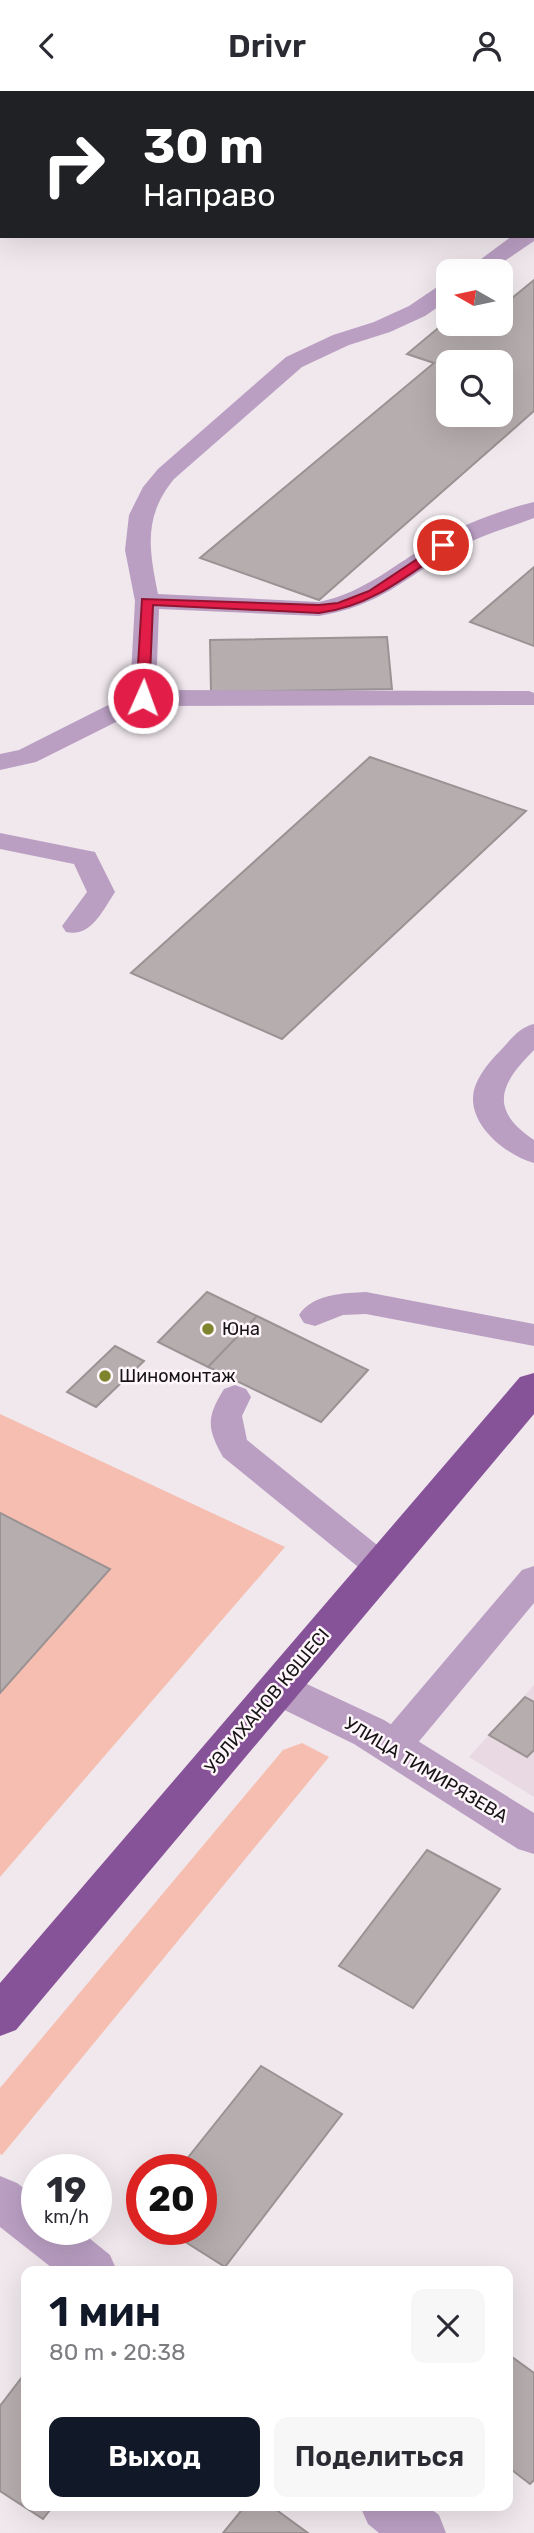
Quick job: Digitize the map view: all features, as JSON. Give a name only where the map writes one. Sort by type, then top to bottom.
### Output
[{"type":"highway","name":"УӘЛИХАНОВ КӨШЕСІ","points":[[0,2016],[534,1387]]},
{"type":"street","name":"УЛИЦА ТИМИРЯЗЕВА","points":[[279,1688],[369,1732],[534,1836]]},
{"type":"street","points":[[0,2198],[21,2215]]},
{"type":"street","points":[[59,2245],[86,2266]]},
{"type":"street","points":[[392,2511],[420,2533]]},
{"type":"lane","points":[[493,259],[524,238]]},
{"type":"lane","points":[[143,698],[146,601],[137,551],[141,515],[151,492],[166,474],[294,362],[341,340],[417,311],[436,299]]},
{"type":"lane","points":[[146,601],[319,609],[340,606],[373,593],[443,545],[481,527],[534,509]]},
{"type":"lane","points":[[0,762],[27,756],[143,698],[528,699]]},
{"type":"lane","points":[[0,841],[85,858],[101,892],[76,926]]},
{"type":"lane","points":[[534,1033],[492,1080],[489,1098],[493,1117],[504,1134],[534,1153]]},
{"type":"lane","points":[[315,1315],[339,1304],[366,1303],[534,1335]]},
{"type":"lane","points":[[235,1397],[227,1409],[224,1423],[227,1436],[235,1448],[380,1566]]},
{"type":"lane","points":[[393,1747],[534,1579]]},
{"type":"shaded area","points":[[0,1414],[285,1547],[0,1877]]},
{"type":"shaded area","points":[[534,1685],[534,1797],[469,1757]]},
{"type":"shaded area","points":[[302,1743],[329,1757],[2,2155],[0,2154],[0,2088],[283,1750]]},
{"type":"building","points":[[534,280],[534,411],[319,600],[200,558],[434,363],[407,354],[436,330],[436,336],[513,336],[513,297]]},
{"type":"building","points":[[534,567],[534,646],[470,622]]},
{"type":"building","points":[[387,637],[392,689],[211,692],[210,640]]},
{"type":"building","points":[[370,757],[526,811],[282,1039],[131,973]]},
{"type":"building","name":"Юна","points":[[207,1292],[257,1316],[208,1367],[158,1342]]},
{"type":"building","points":[[257,1316],[368,1370],[321,1422],[208,1367]]},
{"type":"building","name":"Шиномонтаж","points":[[115,1346],[144,1361],[96,1407],[67,1392]]},
{"type":"building","points":[[0,1513],[110,1569],[0,1693]]},
{"type":"building","points":[[525,1697],[534,1702],[534,1750],[527,1757],[489,1735]]},
{"type":"building","points":[[427,1850],[500,1889],[413,2008],[339,1966]]},
{"type":"building","points":[[261,2066],[342,2114],[223,2266],[190,2245],[217,2245],[217,2154],[191,2154]]},
{"type":"building","points":[[513,2358],[534,2373],[534,2480],[530,2484],[513,2471]]},
{"type":"building","points":[[21,2379],[21,2505],[0,2491],[0,2406]]},
{"type":"building","points":[[31,2511],[49,2511],[43,2519]]},
{"type":"building","points":[[241,2511],[278,2511],[308,2533],[223,2533]]},
{"type":"place","name":"Юна","points":[[208,1329]]},
{"type":"place","name":"Шиномонтаж","points":[[105,1376]]},
{"type":"route","points":[[143,698],[146,601],[319,609],[340,606],[373,593],[443,545]]}]
